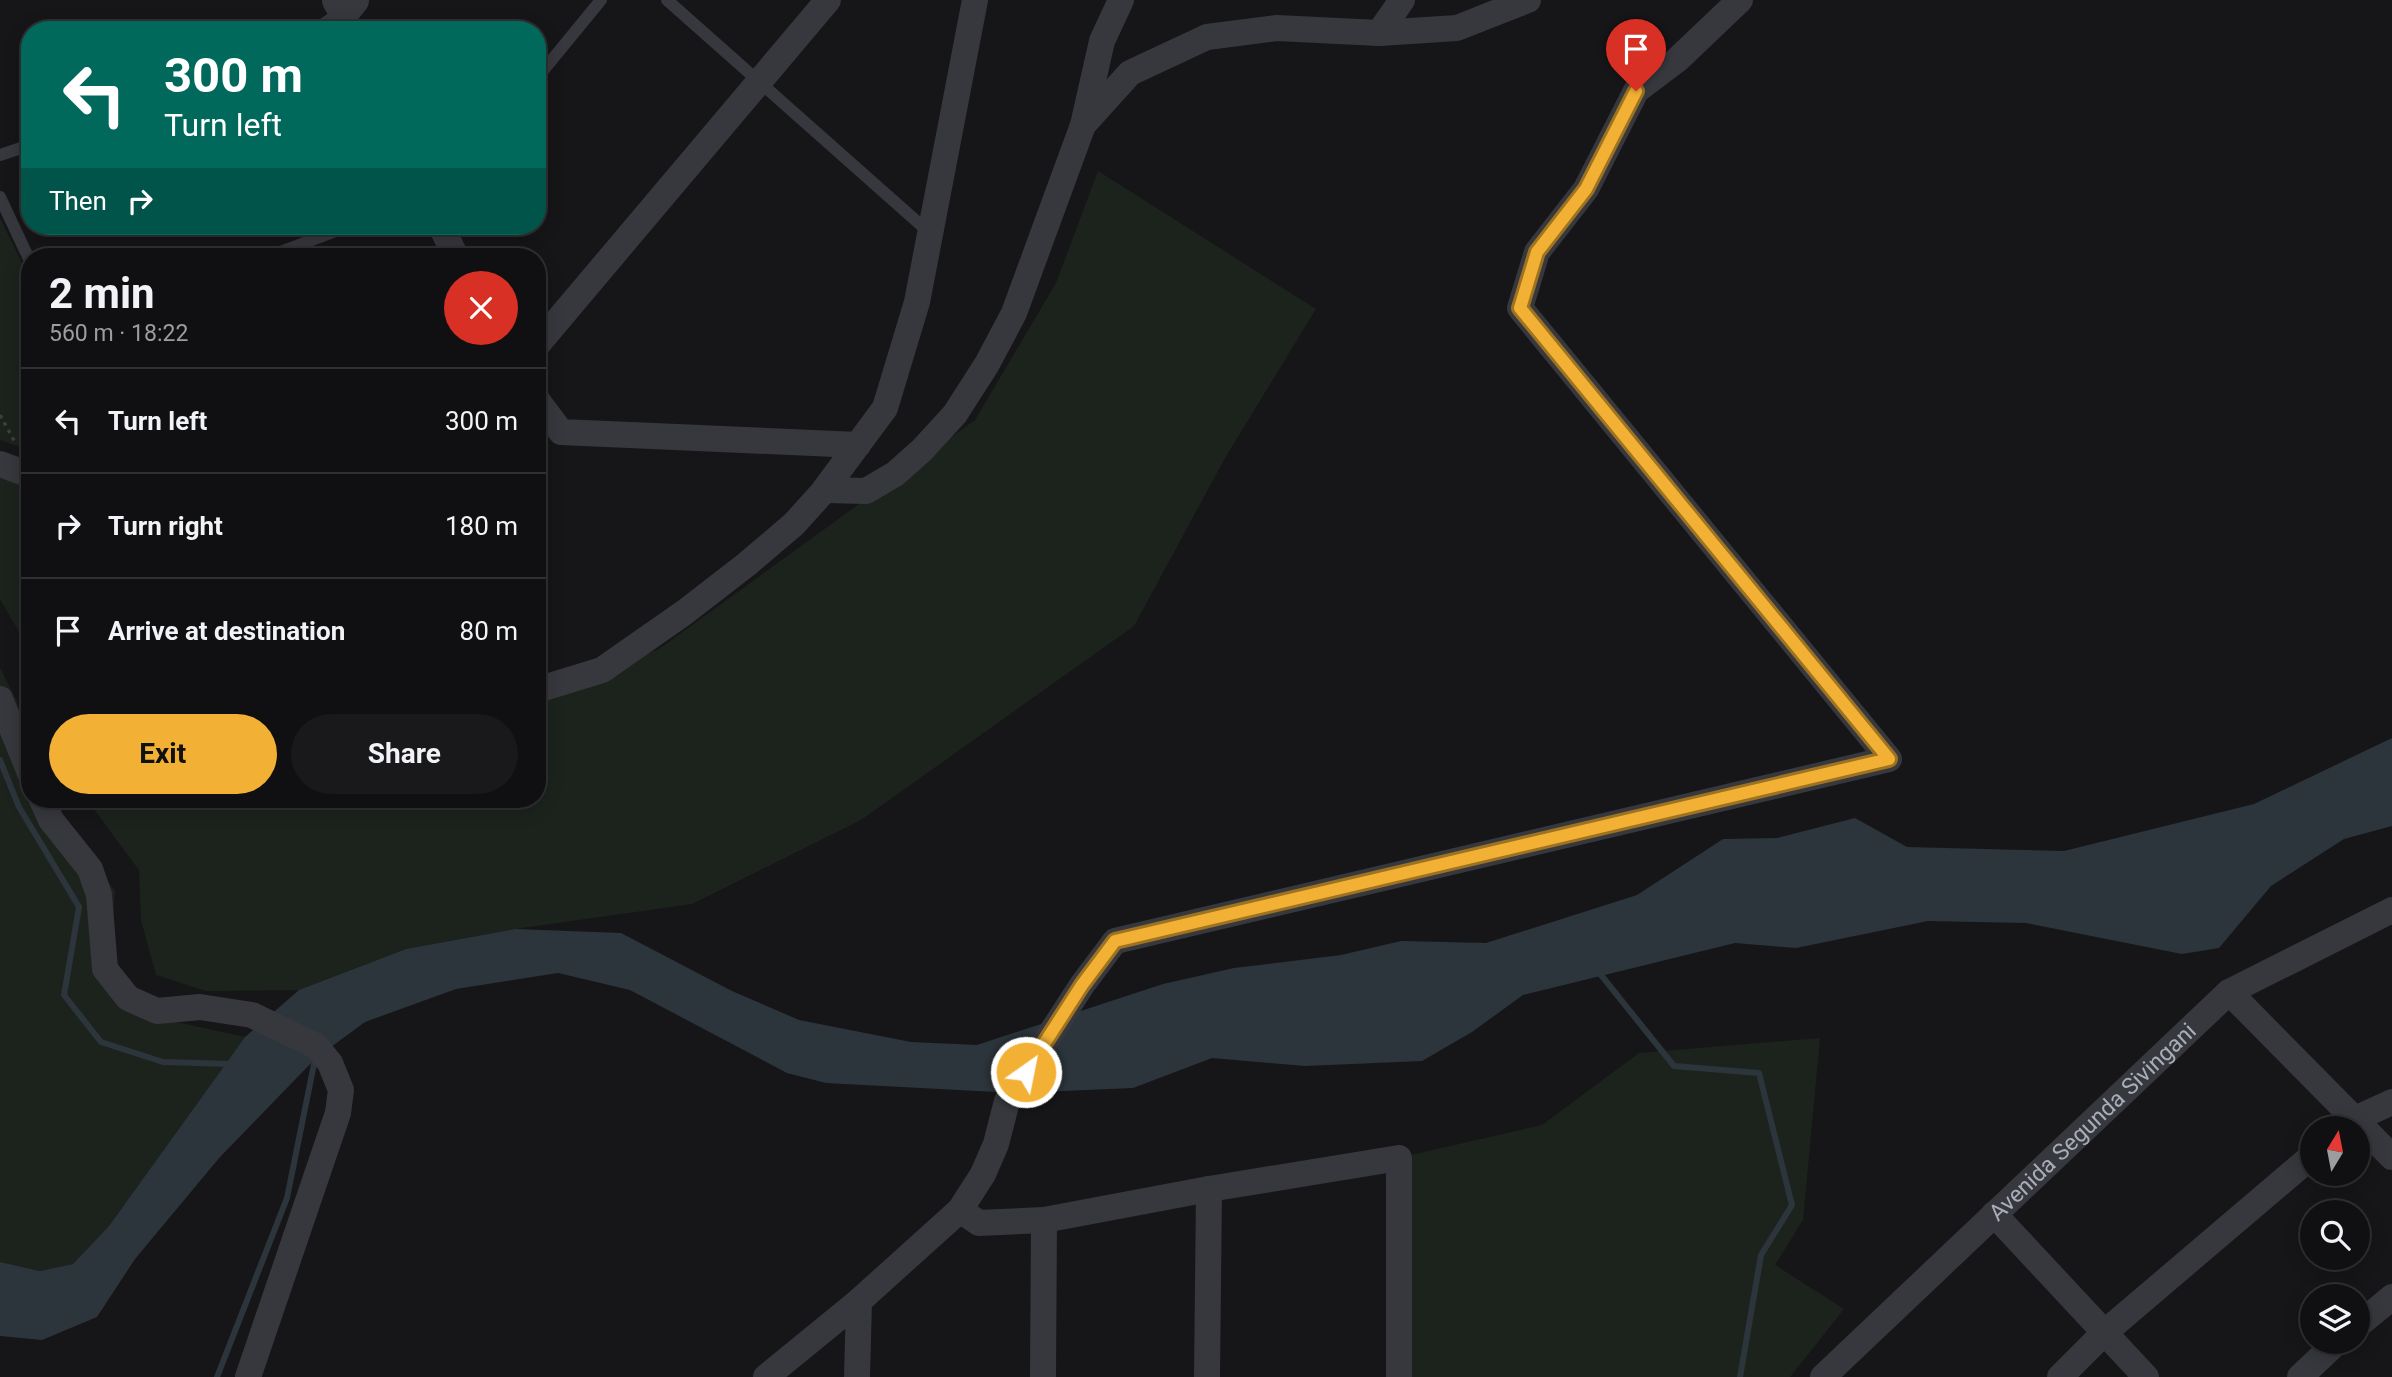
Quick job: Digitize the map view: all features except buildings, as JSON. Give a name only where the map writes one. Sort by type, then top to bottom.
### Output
[{"type":"street","points":[[546,334],[828,0]]},
{"type":"street","points":[[546,687],[602,670],[747,564],[794,524],[825,490],[885,408],[917,302],[975,0]]},
{"type":"street","points":[[825,490],[866,491],[885,480],[922,450],[955,414],[987,363],[1014,313],[1083,125],[1102,41],[1121,0]]},
{"type":"street","points":[[1379,33],[1402,0]]},
{"type":"street","points":[[1083,125],[1130,73],[1207,37],[1277,28],[1379,33],[1457,28],[1528,0]]},
{"type":"street","points":[[766,1377],[859,1301],[960,1210],[983,1174],[996,1144],[1007,1101],[1082,985],[1115,941],[1889,759],[1520,308],[1537,252],[1586,189],[1636,91],[1677,60],[1740,0]]},
{"type":"street","points":[[546,412],[561,432],[858,445]]},
{"type":"street","points":[[0,699],[21,751]]},
{"type":"street","points":[[46,808],[51,820],[90,869],[99,895],[105,969],[128,998],[157,1011],[200,1007],[252,1015],[316,1046],[330,1063],[341,1090],[338,1113],[248,1377]]},
{"type":"street","name":"Avenida Segunda Sivingani","points":[[1823,1377],[2229,992],[2392,910]]},
{"type":"street","points":[[2229,992],[2342,1116]]},
{"type":"street","points":[[2365,1116],[2392,1102]]},
{"type":"street","points":[[2370,1140],[2392,1157]]},
{"type":"street","points":[[960,1210],[979,1223],[1045,1220],[1209,1189],[1399,1158],[1399,1377]]},
{"type":"street","points":[[2060,1377],[2104,1332],[2300,1166]]},
{"type":"street","points":[[1207,1377],[1209,1189]]},
{"type":"street","points":[[1994,1214],[2146,1377]]},
{"type":"street","points":[[1043,1377],[1045,1220]]},
{"type":"street","points":[[2370,1315],[2392,1297]]},
{"type":"street","points":[[858,1377],[859,1301]]},
{"type":"street","points":[[2300,1377],[2324,1354]]},
{"type":"lane","points":[[546,67],[601,0]]},
{"type":"lane","points":[[667,0],[931,234]]},
{"type":"lane","points":[[329,21],[347,10]]},
{"type":"lane","points":[[0,155],[21,148]]},
{"type":"lane","points":[[0,197],[24,248]]},
{"type":"lane","points":[[291,248],[325,235]]},
{"type":"path","points":[[0,415],[9,455]]},
{"type":"shaded area","points":[[1098,171],[1316,309],[1225,458],[1134,626],[861,820],[692,904],[515,929],[406,949],[299,990],[206,991],[156,975],[141,920],[139,870],[93,808],[546,808],[546,693],[659,649],[975,420],[1056,283]]},
{"type":"shaded area","points":[[0,218],[21,261],[21,447],[0,440]]},
{"type":"shaded area","points":[[0,475],[21,482],[21,635],[0,599]]},
{"type":"shaded area","points":[[0,668],[17,701],[21,717],[21,808],[51,808],[115,891],[110,960],[149,1016],[245,1037],[109,1226],[73,1264],[40,1271],[0,1262]]},
{"type":"shaded area","points":[[2392,738],[2392,826],[2344,839],[2271,886],[2219,948],[2182,954],[2026,923],[1928,921],[1796,948],[1735,943],[1523,995],[1472,1032],[1422,1061],[1305,1066],[1212,1058],[1133,1088],[1015,1093],[826,1083],[787,1073],[630,990],[558,973],[456,989],[365,1022],[316,1058],[220,1157],[135,1259],[97,1317],[42,1340],[0,1336],[0,1262],[40,1271],[73,1264],[109,1226],[245,1037],[299,990],[406,949],[515,929],[621,933],[732,991],[799,1020],[911,1042],[977,1045],[1163,984],[1234,968],[1341,955],[1401,941],[1486,943],[1637,895],[1723,839],[1777,838],[1855,818],[1907,847],[2064,851],[2254,804]]},
{"type":"shaded area","points":[[1820,1038],[1803,1220],[1775,1265],[1844,1309],[1790,1377],[1409,1377],[1402,1157],[1542,1125],[1639,1053]]},
{"type":"waterway","points":[[0,760],[19,807],[79,907],[64,995],[101,1042],[163,1062],[231,1064]]},
{"type":"waterway","points":[[1597,970],[1674,1066],[1759,1073],[1792,1205],[1761,1255],[1740,1377]]},
{"type":"waterway","points":[[217,1377],[287,1198],[315,1059]]},
{"type":"route","points":[[1026,1072],[1082,985],[1115,941],[1889,759],[1520,308],[1537,252],[1586,189],[1636,91]]}]
